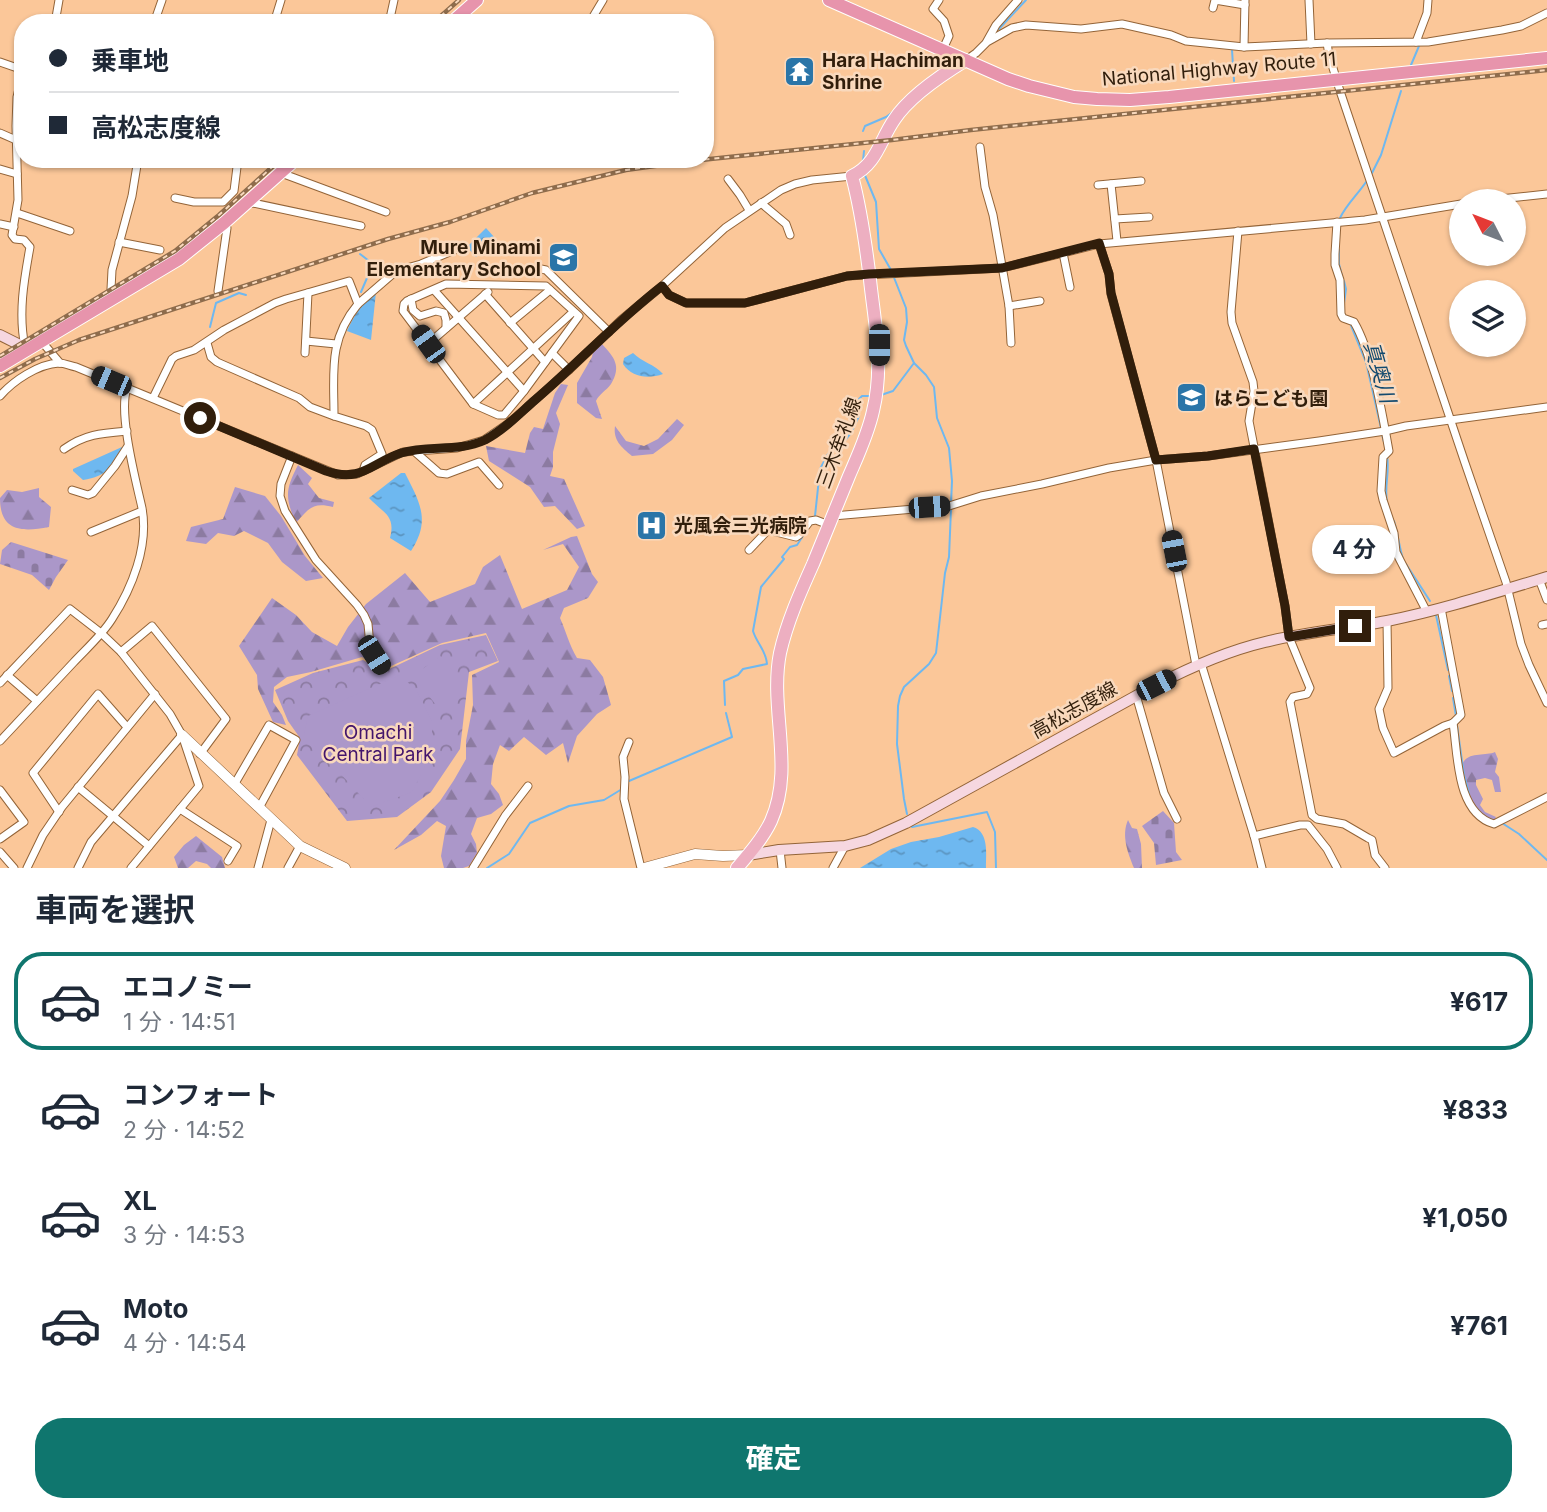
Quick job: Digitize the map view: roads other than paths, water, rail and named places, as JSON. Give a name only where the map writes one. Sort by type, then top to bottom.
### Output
[{"type":"highway","points":[[461,14],[477,0]]},
{"type":"highway","name":"National Highway Route 11","points":[[829,0],[1029,86],[1074,97],[1112,100],[1169,97],[1547,58]]},
{"type":"highway","points":[[0,366],[179,259],[225,223],[286,168]]},
{"type":"main road","points":[[860,172],[871,163],[893,120],[908,103],[965,60]]},
{"type":"main road","name":"三木牟礼線","points":[[737,868],[770,822],[774,811],[781,778],[777,678],[781,652],[794,608],[867,430],[876,398],[879,345],[869,274],[860,172]]},
{"type":"main road","points":[[0,335],[27,348]]},
{"type":"main road","name":"高松志度線","points":[[748,855],[779,850],[845,846],[868,840],[906,823],[1136,695],[1199,664],[1248,647],[1289,637],[1427,612],[1543,578]]},
{"type":"main road","points":[[774,811],[767,838],[779,850]]},
{"type":"street","points":[[939,0],[933,9],[944,21],[949,36],[943,50]]},
{"type":"street","points":[[987,42],[996,25],[1018,0]]},
{"type":"street","points":[[1213,8],[1215,0],[1245,2],[1244,47]]},
{"type":"street","points":[[1309,0],[1311,44]]},
{"type":"street","points":[[1416,42],[1427,13],[1428,0]]},
{"type":"street","points":[[965,60],[987,42],[1012,28],[1026,25],[1081,29],[1122,24],[1186,41],[1244,47],[1428,42],[1521,26],[1547,13]]},
{"type":"street","points":[[1327,43],[1382,218],[1508,589],[1521,645],[1547,703]]},
{"type":"street","points":[[980,147],[985,187],[993,215],[1009,306],[1011,343]]},
{"type":"street","points":[[17,168],[18,201],[12,235],[15,239],[24,240],[30,247],[22,300],[27,348]]},
{"type":"street","points":[[114,298],[111,289],[112,270],[132,196],[137,168]]},
{"type":"street","points":[[174,198],[194,202],[223,202],[234,191],[237,168]]},
{"type":"street","points":[[0,169],[17,174]]},
{"type":"street","points":[[0,396],[16,381],[30,373],[60,363],[86,370],[338,475],[363,471],[403,452],[457,448],[484,440],[509,423],[707,243],[749,210],[795,184],[860,172]]},
{"type":"street","points":[[281,173],[386,212]]},
{"type":"street","points":[[728,179],[749,210]]},
{"type":"street","points":[[1098,185],[1141,181]]},
{"type":"street","points":[[1111,184],[1117,241]]},
{"type":"street","points":[[1526,196],[1547,194]]},
{"type":"street","points":[[761,203],[786,225],[790,235]]},
{"type":"street","points":[[246,204],[361,226]]},
{"type":"street","points":[[662,286],[669,295],[686,303],[745,303],[840,278],[869,274],[1002,268],[1099,243],[1382,218],[1449,206]]},
{"type":"street","points":[[17,214],[70,231]]},
{"type":"street","points":[[1115,219],[1149,217]]},
{"type":"street","points":[[1337,222],[1335,265],[1340,280],[1341,314],[1358,328],[1370,364],[1389,452],[1383,457],[1383,500],[1394,533],[1399,560],[1427,612]]},
{"type":"street","points":[[218,291],[227,228],[225,223]]},
{"type":"street","points":[[0,224],[14,227]]},
{"type":"street","points":[[1238,231],[1232,323],[1253,382],[1249,421],[1289,637],[1310,688],[1310,692],[1293,697],[1290,702],[1312,815],[1317,819],[1344,824],[1371,840],[1378,861],[1385,868]]},
{"type":"street","points":[[119,242],[160,250]]},
{"type":"street","points":[[1099,243],[1156,460],[1199,664],[1262,868]]},
{"type":"street","points":[[334,416],[334,352],[347,317],[396,271],[457,249]]},
{"type":"street","points":[[1063,253],[1070,287]]},
{"type":"street","points":[[515,270],[546,270],[609,332]]},
{"type":"street","points":[[153,398],[172,359],[207,343],[224,330],[275,303],[349,281],[358,304]]},
{"type":"street","points":[[446,284],[495,285],[546,286],[579,316],[508,412],[502,416],[475,407],[403,311],[404,304],[411,299],[446,284]]},
{"type":"street","points":[[428,344],[495,285]]},
{"type":"street","points":[[434,290],[524,391]]},
{"type":"street","points":[[510,323],[550,290]]},
{"type":"street","points":[[305,353],[308,293]]},
{"type":"street","points":[[485,294],[545,362]]},
{"type":"street","points":[[411,299],[413,310],[420,316],[436,311],[444,313],[446,329]]},
{"type":"street","points":[[1009,306],[1040,301]]},
{"type":"street","points":[[473,404],[573,312]]},
{"type":"street","points":[[306,341],[336,344]]},
{"type":"street","points":[[42,342],[60,363]]},
{"type":"street","points":[[207,343],[211,357],[217,362],[299,398],[310,407],[372,430],[382,454],[365,465],[363,471]]},
{"type":"street","points":[[552,354],[569,370]]},
{"type":"street","points":[[0,741],[111,621],[138,564],[144,536],[127,431],[124,396],[127,388]]},
{"type":"street","points":[[750,550],[768,530],[796,537],[810,521],[831,521],[951,506],[981,496],[1156,460],[1208,456],[1547,407]]},
{"type":"street","points":[[64,449],[97,433],[127,431]]},
{"type":"street","points":[[72,490],[88,495],[93,493],[116,466],[129,445]]},
{"type":"street","points":[[414,450],[439,472],[447,474],[479,461],[499,485]]},
{"type":"street","points":[[292,456],[280,496],[285,511],[316,560],[364,615],[368,624],[370,646],[382,669]]},
{"type":"street","points":[[91,532],[142,511]]},
{"type":"street","points":[[1543,578],[1547,600]]},
{"type":"street","points":[[1387,620],[1388,688],[1379,709],[1383,728],[1394,753],[1453,723],[1461,715],[1441,608]]},
{"type":"street","points":[[0,682],[69,609],[121,652],[170,713],[199,786],[131,868]]},
{"type":"street","points":[[121,652],[152,626],[226,719],[200,754]]},
{"type":"street","points":[[7,675],[37,701]]},
{"type":"street","points":[[59,812],[33,773],[99,694],[127,727]]},
{"type":"street","points":[[27,868],[43,835],[59,812],[155,694]]},
{"type":"street","points":[[1136,695],[1164,793],[1177,819]]},
{"type":"street","points":[[1453,723],[1462,788],[1472,809],[1487,822],[1494,824],[1547,797]]},
{"type":"street","points":[[234,785],[269,725],[296,740],[258,808]]},
{"type":"street","points":[[181,736],[300,846],[345,868]]},
{"type":"street","points":[[78,868],[91,842],[181,736]]},
{"type":"street","points":[[629,742],[623,757],[624,799],[642,868],[695,855],[748,855]]},
{"type":"street","points":[[473,868],[505,816],[528,786]]},
{"type":"street","points":[[78,787],[149,846]]},
{"type":"street","points":[[0,790],[24,822],[0,839]]},
{"type":"street","points":[[180,809],[237,846],[228,861]]},
{"type":"street","points":[[258,868],[271,820]]},
{"type":"street","points":[[1254,836],[1308,825],[1327,849],[1337,868]]},
{"type":"street","points":[[288,868],[300,846]]},
{"type":"street","points":[[833,868],[845,846]]},
{"type":"street","points":[[779,850],[782,868]]},
{"type":"street","points":[[0,852],[13,868]]},
{"type":"street","points":[[723,856],[730,868]]},
{"type":"water","points":[[486,228],[495,238],[476,257],[467,247]]},
{"type":"water","points":[[376,292],[371,340],[347,331],[359,310]]},
{"type":"water","points":[[633,353],[663,374],[647,377],[631,372],[623,364],[624,358]]},
{"type":"water","points":[[124,448],[111,465],[98,476],[83,480],[73,471],[73,469]]},
{"type":"water","points":[[401,473],[405,473],[421,512],[421,530],[411,551],[390,538],[390,519],[369,498]]},
{"type":"water","points":[[973,827],[982,833],[984,838],[986,868],[860,868],[891,849]]},
{"type":"waterway","points":[[999,29],[1026,0]]},
{"type":"waterway","name":"真奥川","points":[[1411,65],[1419,46]]},
{"type":"waterway","points":[[1232,50],[1234,81]]},
{"type":"waterway","name":"真奥川","points":[[1372,173],[1381,155],[1401,91]]},
{"type":"waterway","points":[[863,131],[865,126],[893,112]]},
{"type":"waterway","points":[[863,161],[864,151]]},
{"type":"waterway","points":[[864,173],[876,202],[879,249],[891,270]]},
{"type":"waterway","name":"真奥川","points":[[1340,218],[1366,182]]},
{"type":"waterway","name":"真奥川","points":[[1339,250],[1342,276]]},
{"type":"waterway","points":[[360,254],[373,264],[361,292]]},
{"type":"waterway","points":[[893,275],[906,308],[906,346],[914,363],[934,387],[937,418],[949,448],[951,504]]},
{"type":"waterway","name":"真奥川","points":[[1344,281],[1344,303]]},
{"type":"waterway","points":[[210,327],[216,303],[239,293],[246,295]]},
{"type":"waterway","name":"真奥川","points":[[1350,323],[1366,362],[1381,428]]},
{"type":"waterway","points":[[881,395],[893,391],[914,363]]},
{"type":"waterway","points":[[815,516],[820,469],[828,454],[851,433],[859,416],[859,399],[862,396],[870,396]]},
{"type":"waterway","name":"真奥川","points":[[1382,435],[1384,442]]},
{"type":"waterway","name":"真奥川","points":[[1387,456],[1387,502]]},
{"type":"waterway","points":[[907,814],[897,744],[898,706],[904,687],[929,664],[936,653],[949,557],[951,509]]},
{"type":"waterway","name":"真奥川","points":[[1394,521],[1403,559]]},
{"type":"waterway","points":[[725,705],[724,681],[738,675],[743,669],[767,664],[753,631],[761,587],[784,559],[782,557],[790,547],[797,545],[807,530]]},
{"type":"waterway","name":"真奥川","points":[[1406,564],[1430,601]]},
{"type":"waterway","name":"真奥川","points":[[1436,615],[1448,670]]},
{"type":"waterway","name":"真奥川","points":[[1449,676],[1452,691]]},
{"type":"waterway","name":"真奥川","points":[[1453,698],[1456,716]]},
{"type":"waterway","points":[[629,781],[732,737],[726,713]]},
{"type":"waterway","name":"真奥川","points":[[1457,725],[1469,793]]},
{"type":"waterway","points":[[487,868],[509,854],[530,823],[569,806],[604,800],[622,789]]},
{"type":"waterway","points":[[912,827],[987,812],[995,832],[996,868]]},
{"type":"waterway","name":"真奥川","points":[[1502,823],[1519,834],[1547,860]]},
{"type":"railway","points":[[443,14],[459,0]]},
{"type":"railway","points":[[714,159],[1547,70]]},
{"type":"railway","points":[[0,356],[175,251],[271,168]]},
{"type":"railway","points":[[0,378],[79,340],[388,239],[450,222],[532,193],[640,168]]},
{"type":"place","name":"Hara Hachiman Shrine","points":[[799,71]]},
{"type":"place","name":"Mure Minami Elementary School","points":[[564,258]]},
{"type":"place","name":"はらこども園","points":[[1191,398]]},
{"type":"place","name":"光風会三光病院","points":[[651,525]]},
{"type":"park label","name":"Omachi Central Park","points":[[378,743]]}]
